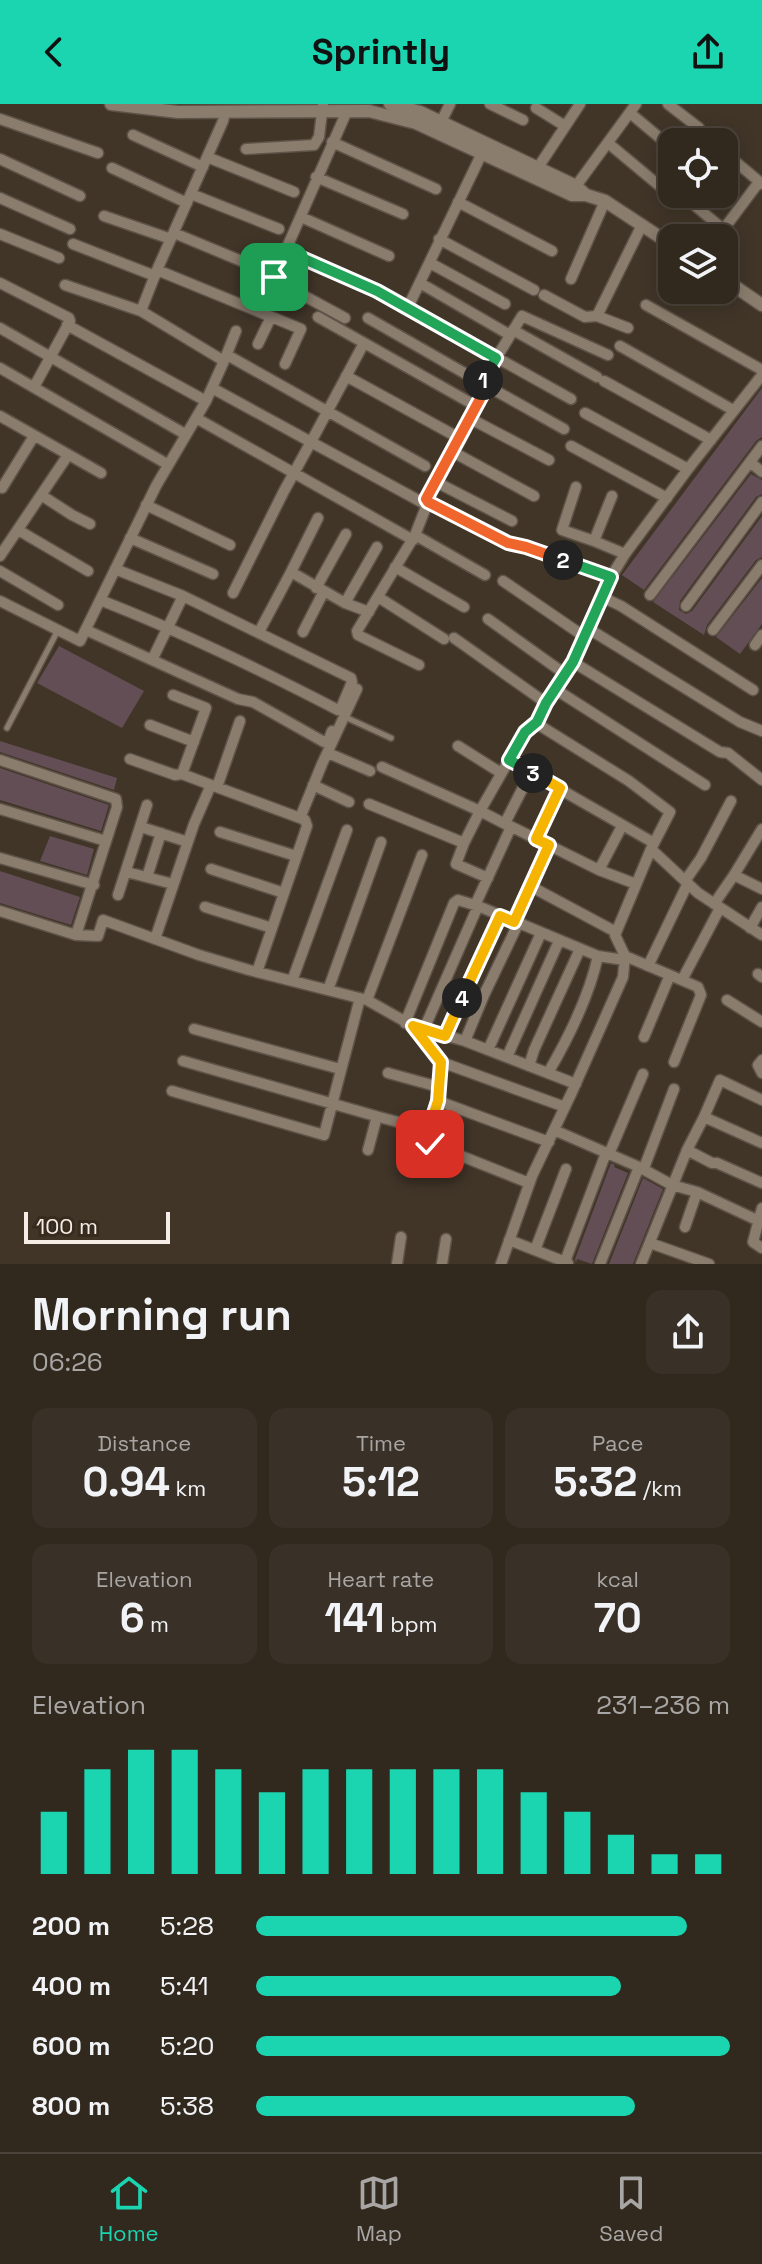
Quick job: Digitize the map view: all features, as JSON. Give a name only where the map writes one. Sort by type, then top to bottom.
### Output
[{"type":"street","points":[[111,104],[137,109],[294,104]]},
{"type":"street","points":[[206,104],[226,107],[349,107],[416,123],[537,169],[605,201],[658,236]]},
{"type":"street","points":[[390,104],[420,112],[441,122],[484,149],[572,195],[581,190],[633,108],[658,134]]},
{"type":"street","points":[[441,122],[450,104]]},
{"type":"street","points":[[490,104],[523,120]]},
{"type":"street","points":[[537,169],[580,104]]},
{"type":"street","points":[[668,104],[697,128]]},
{"type":"street","points":[[141,311],[223,121],[226,107]]},
{"type":"street","points":[[345,318],[274,280],[316,177],[349,107]]},
{"type":"street","points":[[246,149],[314,145],[319,137],[322,108]]},
{"type":"street","points":[[536,108],[565,126]]},
{"type":"street","points":[[0,119],[98,153]]},
{"type":"street","points":[[133,135],[294,192]]},
{"type":"street","points":[[332,142],[436,189]]},
{"type":"street","points":[[608,143],[658,185]]},
{"type":"street","points":[[408,307],[484,149]]},
{"type":"street","points":[[0,159],[80,196]]},
{"type":"street","points":[[728,224],[761,183],[738,164]]},
{"type":"street","points":[[112,168],[279,229]]},
{"type":"street","points":[[316,177],[403,214]]},
{"type":"street","points":[[0,198],[70,229]]},
{"type":"street","points":[[571,279],[605,201]]},
{"type":"street","points":[[458,202],[552,251]]},
{"type":"street","points":[[695,208],[710,224]]},
{"type":"street","points":[[104,216],[172,236],[263,270]]},
{"type":"street","points":[[301,217],[389,256]]},
{"type":"street","points":[[597,316],[642,225]]},
{"type":"street","points":[[0,234],[59,258]]},
{"type":"street","points":[[439,239],[585,317],[597,316],[628,328]]},
{"type":"street","points":[[73,244],[301,329],[285,364]]},
{"type":"street","points":[[286,251],[408,307],[571,399]]},
{"type":"street","points":[[430,263],[505,304]]},
{"type":"street","points":[[0,283],[67,316],[70,321],[34,387]]},
{"type":"street","points":[[420,283],[711,440]]},
{"type":"street","points":[[65,285],[141,311],[328,410],[425,466]]},
{"type":"street","points":[[738,289],[762,305]]},
{"type":"street","points":[[488,878],[456,864],[480,811],[525,732],[537,722],[573,662],[611,577],[625,554],[761,376],[646,305]]},
{"type":"street","points":[[419,665],[357,633],[414,537],[428,504],[426,499],[461,439],[496,358],[511,333],[522,316],[608,355]]},
{"type":"street","points":[[258,344],[271,317]]},
{"type":"street","points":[[318,317],[469,402]]},
{"type":"street","points":[[368,318],[564,429]]},
{"type":"street","points":[[67,325],[206,401]]},
{"type":"street","points":[[0,328],[185,434]]},
{"type":"street","points":[[0,601],[80,641],[167,464],[206,401],[236,331]]},
{"type":"street","points":[[233,593],[364,343]]},
{"type":"street","points":[[620,346],[733,410]]},
{"type":"street","points":[[0,368],[167,464]]},
{"type":"street","points":[[346,376],[461,439]]},
{"type":"street","points":[[212,388],[428,504],[508,543],[611,577]]},
{"type":"street","points":[[585,413],[688,469]]},
{"type":"street","points":[[0,416],[101,473]]},
{"type":"street","points":[[196,418],[293,474],[485,575]]},
{"type":"street","points":[[471,419],[549,460]]},
{"type":"street","points":[[2,488],[34,436]]},
{"type":"street","points":[[571,446],[667,498]]},
{"type":"street","points":[[650,595],[762,446]]},
{"type":"street","points":[[453,452],[534,496]]},
{"type":"street","points":[[0,556],[68,455]]},
{"type":"street","points":[[750,462],[762,472]]},
{"type":"street","points":[[436,482],[512,521]]},
{"type":"street","points":[[576,487],[562,530],[625,554]]},
{"type":"street","points":[[41,495],[90,524]]},
{"type":"street","points":[[594,541],[612,496]]},
{"type":"street","points":[[686,606],[762,502]]},
{"type":"street","points":[[146,505],[230,545]]},
{"type":"street","points":[[259,632],[318,518]]},
{"type":"street","points":[[18,530],[88,571]]},
{"type":"street","points":[[303,632],[346,534]]},
{"type":"street","points":[[130,538],[213,574]]},
{"type":"street","points":[[345,603],[377,547]]},
{"type":"street","points":[[713,630],[762,565]]},
{"type":"street","points":[[395,567],[464,607]]},
{"type":"street","points":[[115,569],[183,596],[351,678],[328,753],[300,818]]},
{"type":"street","points":[[0,571],[58,605]]},
{"type":"street","points":[[291,572],[345,603],[369,612]]},
{"type":"street","points":[[503,581],[740,722],[762,731]]},
{"type":"street","points":[[152,660],[183,596]]},
{"type":"street","points":[[378,597],[546,703]]},
{"type":"street","points":[[602,597],[753,690]]},
{"type":"street","points":[[100,600],[168,626],[256,667],[342,713]]},
{"type":"street","points":[[488,619],[565,674]]},
{"type":"street","points":[[86,630],[238,699],[253,702],[324,742],[329,739],[357,689]]},
{"type":"street","points":[[573,662],[720,752],[728,753],[762,780]]},
{"type":"street","points":[[555,689],[705,785]]},
{"type":"street","points":[[173,695],[206,708],[182,774]]},
{"type":"street","points":[[155,939],[188,842],[240,721]]},
{"type":"street","points":[[501,1264],[529,1183],[623,977],[625,958],[615,935],[670,812],[537,722]]},
{"type":"street","points":[[150,725],[194,742]]},
{"type":"street","points":[[458,746],[501,773]]},
{"type":"street","points":[[328,753],[370,771]]},
{"type":"street","points":[[130,759],[175,775],[182,774],[305,820],[307,826],[257,972]]},
{"type":"street","points":[[0,760],[116,799],[117,807],[76,935]]},
{"type":"street","points":[[509,760],[653,846],[686,882],[762,935]]},
{"type":"street","points":[[382,767],[508,824],[599,870],[636,884]]},
{"type":"street","points":[[414,1026],[478,904],[531,772]]},
{"type":"street","points":[[313,785],[349,802]]},
{"type":"street","points":[[536,839],[560,788]]},
{"type":"street","points":[[648,966],[686,882],[731,801]]},
{"type":"street","points":[[369,804],[464,843]]},
{"type":"street","points":[[118,895],[147,805]]},
{"type":"street","points":[[0,809],[106,841]]},
{"type":"street","points":[[599,870],[622,826]]},
{"type":"street","points":[[141,827],[188,842]]},
{"type":"street","points":[[682,980],[717,906],[762,829]]},
{"type":"street","points":[[292,981],[347,830]]},
{"type":"street","points":[[220,832],[296,856]]},
{"type":"street","points":[[147,877],[161,833]]},
{"type":"street","points":[[328,990],[381,842]]},
{"type":"street","points":[[465,1041],[549,845]]},
{"type":"street","points":[[172,1091],[322,1135],[325,1133],[340,1069],[364,999],[422,855]]},
{"type":"street","points":[[0,858],[94,885]]},
{"type":"street","points":[[211,869],[284,893]]},
{"type":"street","points":[[127,872],[173,884]]},
{"type":"street","points":[[734,875],[762,889]]},
{"type":"street","points":[[530,886],[616,932]]},
{"type":"street","points":[[414,1026],[454,903],[458,900],[478,904],[598,956],[625,958],[698,987],[701,995],[674,1062]]},
{"type":"street","points":[[205,907],[272,928]]},
{"type":"street","points":[[750,928],[762,907]]},
{"type":"street","points":[[0,911],[76,935],[98,936],[103,920],[257,972],[364,999],[414,1026],[465,1041],[576,1084]]},
{"type":"street","points":[[445,1036],[500,916]]},
{"type":"street","points":[[488,1050],[541,933]]},
{"type":"street","points":[[507,1057],[559,941]]},
{"type":"street","points":[[529,1066],[580,949]]},
{"type":"street","points":[[548,1073],[593,980],[598,956]]},
{"type":"street","points":[[644,1037],[670,975]]},
{"type":"street","points":[[727,1000],[762,1022]]},
{"type":"street","points":[[414,1026],[441,1062],[565,1107]]},
{"type":"street","points":[[194,1029],[340,1069]]},
{"type":"street","points":[[762,1060],[758,1065],[762,1073]]},
{"type":"street","points":[[183,1061],[428,1130]]},
{"type":"street","points":[[441,1062],[438,1101],[426,1142],[529,1183]]},
{"type":"street","points":[[388,1073],[439,1087]]},
{"type":"street","points":[[509,1240],[566,1263],[608,1153],[643,1074]]},
{"type":"street","points":[[641,1264],[687,1150],[720,1080],[762,1100]]},
{"type":"street","points":[[600,1264],[674,1089]]},
{"type":"street","points":[[438,1101],[549,1142]]},
{"type":"street","points":[[368,1150],[379,1117]]},
{"type":"street","points":[[704,1117],[762,1143]]},
{"type":"street","points":[[554,1130],[759,1221]]},
{"type":"street","points":[[687,1150],[762,1183]]},
{"type":"street","points":[[535,1250],[566,1169]]},
{"type":"street","points":[[685,1227],[697,1192]]},
{"type":"street","points":[[762,1208],[753,1242],[762,1248]]},
{"type":"street","points":[[397,1264],[401,1237]]},
{"type":"street","points":[[442,1264],[446,1239]]},
{"type":"street","points":[[650,1243],[709,1264]]},
{"type":"lane","points":[[7,728],[58,631]]},
{"type":"lane","points":[[342,713],[391,738]]},
{"type":"building","points":[[762,388],[762,437],[644,590],[622,575]]},
{"type":"building","points":[[751,474],[762,480],[762,494],[756,497],[680,601],[679,610],[686,614],[692,611],[762,516],[762,557],[756,560],[707,625],[704,635],[653,602]]},
{"type":"building","points":[[762,578],[762,624],[740,654],[716,637]]},
{"type":"building","points":[[59,646],[144,691],[122,728],[37,683]]},
{"type":"building","points":[[0,741],[117,778],[114,790],[0,752]]},
{"type":"building","points":[[0,768],[109,805],[101,831],[0,800]]},
{"type":"building","points":[[50,836],[94,849],[87,875],[40,861]]},
{"type":"building","points":[[0,871],[80,897],[71,925],[0,903]]},
{"type":"building","points":[[611,1163],[628,1173],[592,1264],[577,1259],[576,1263],[575,1259]]},
{"type":"building","points":[[643,1178],[663,1189],[633,1264],[609,1264]]},
{"type":"route","points":[[274,277],[286,251],[377,291],[496,358],[481,383],[487,386],[461,439],[426,499],[508,543],[611,577],[573,662],[537,722],[525,732],[509,760],[560,788],[536,839],[549,845],[514,922],[500,916],[445,1036],[413,1026],[441,1062],[438,1101],[425,1141],[430,1144]]}]
